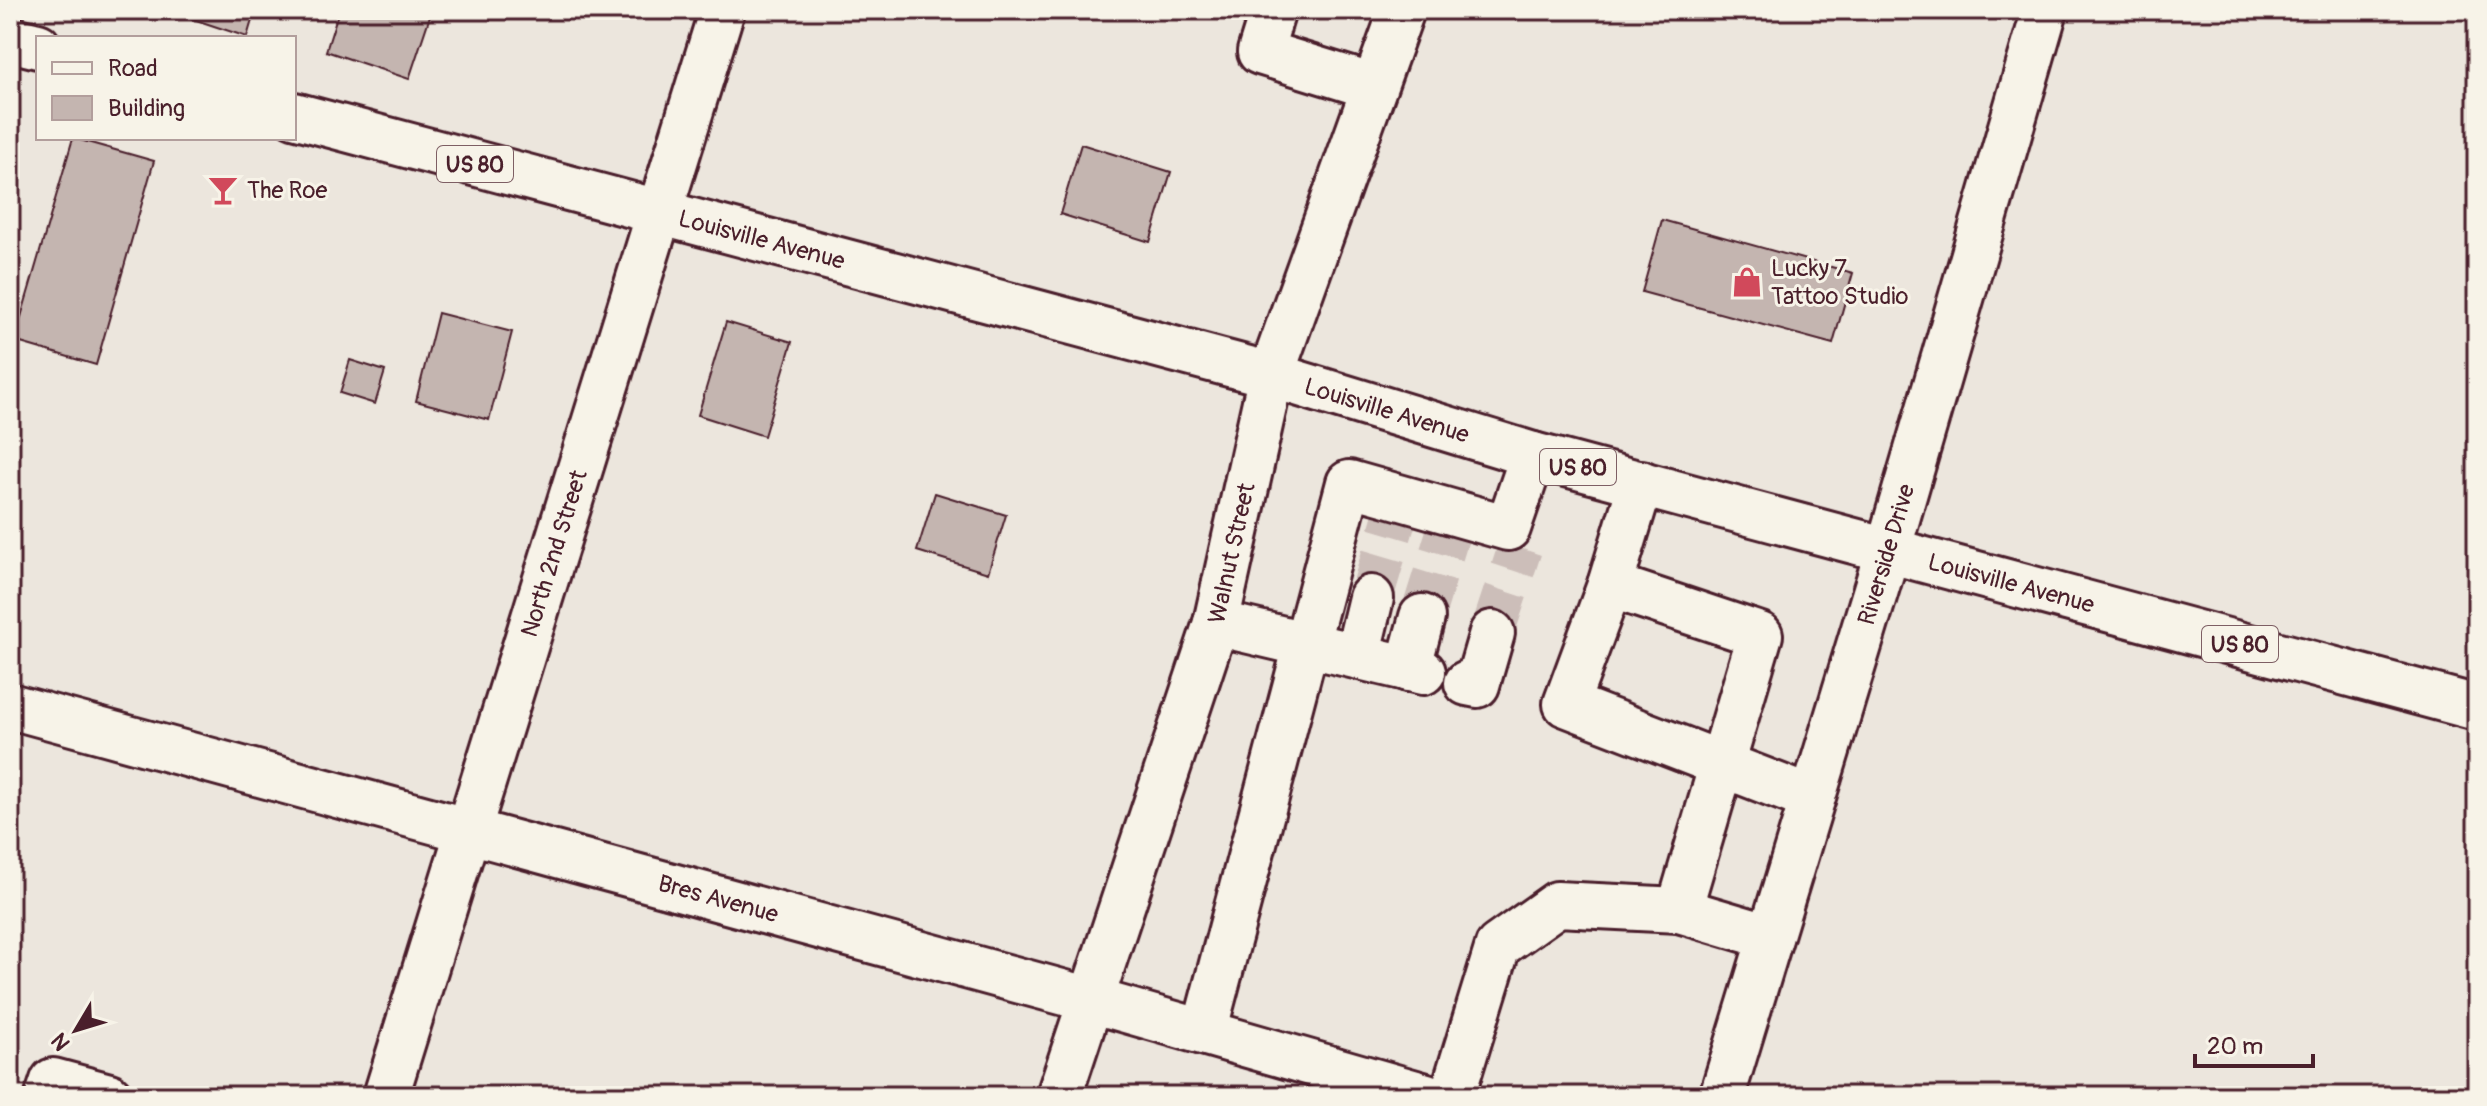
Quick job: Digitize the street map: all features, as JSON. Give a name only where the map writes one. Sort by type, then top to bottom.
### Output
[{"type":"street","name":"North 2nd Street","points":[[386,1096],[722,10]]},
{"type":"street","points":[[1273,10],[1260,52],[1374,87]]},
{"type":"street","name":"Walnut Street","points":[[1059,1096],[1216,623],[1271,375],[1402,10]]},
{"type":"street","name":"Riverside Drive","points":[[1722,1096],[1888,550],[2045,10]]},
{"type":"street","points":[[10,39],[36,46]]},
{"type":"street","name":"Louisville Avenue","points":[[296,116],[1271,375],[1533,455],[2477,708]]},
{"type":"street","points":[[1204,1032],[1349,483],[1398,506],[1514,538],[1533,455]]},
{"type":"street","points":[[1641,483],[1610,585],[1566,704],[1812,799]]},
{"type":"street","points":[[1610,585],[1760,635],[1679,910]]},
{"type":"street","points":[[1357,656],[1371,598]]},
{"type":"street","points":[[1216,623],[1416,671],[1422,617]]},
{"type":"street","points":[[1467,683],[1477,685],[1492,633]]},
{"type":"street","name":"Bres Avenue","points":[[10,706],[1091,1000],[1426,1096]]},
{"type":"street","points":[[1452,1096],[1498,946],[1557,904],[1679,910],[1770,937]]},
{"type":"street","points":[[48,1096],[53,1081],[109,1096]]},
{"type":"building","points":[[166,10],[255,10],[247,36]]},
{"type":"building","points":[[339,10],[432,10],[409,79],[326,51]]},
{"type":"building","points":[[72,140],[154,161],[96,365],[14,341]]},
{"type":"building","points":[[1081,144],[1171,172],[1150,242],[1060,214]]},
{"type":"building","name":"Lucky 7 Tattoo Studio","points":[[1662,220],[1853,273],[1833,344],[1642,292]]},
{"type":"building","points":[[438,313],[512,332],[489,420],[416,401]]},
{"type":"building","points":[[726,322],[792,342],[764,436],[698,415]]},
{"type":"building","points":[[350,360],[385,371],[375,404],[340,393]]},
{"type":"building","points":[[935,493],[1006,515],[988,573],[917,551]]},
{"type":"tunnel","points":[[1371,598],[1396,513]]},
{"type":"tunnel","points":[[1422,617],[1449,530]]},
{"type":"tunnel","points":[[1492,633],[1520,548]]},
{"type":"place","name":"The Roe","points":[[223,190]]},
{"type":"place","name":"Lucky 7 Tattoo Studio","points":[[1747,282]]}]
